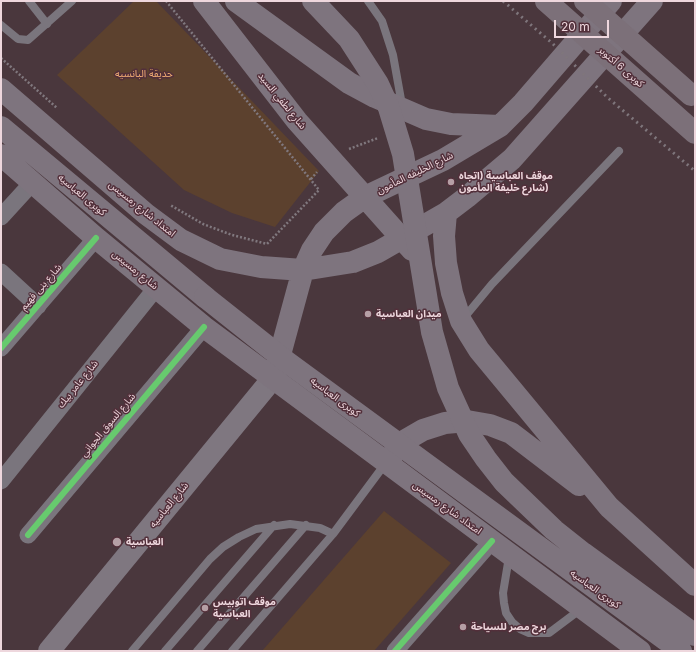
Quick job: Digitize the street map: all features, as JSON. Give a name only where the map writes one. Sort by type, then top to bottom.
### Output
[{"type":"highway","name":"كوبرى 6 أكتوبر","points":[[546,1],[695,133]]},
{"type":"highway","points":[[585,1],[691,95]]},
{"type":"main road","name":"شارع لطفي السيد","points":[[204,1],[297,121],[365,197]]},
{"type":"main road","points":[[236,1],[349,83],[402,110],[426,119],[451,124],[500,126]]},
{"type":"main road","points":[[313,1],[349,39],[378,84],[389,108],[403,154],[432,332],[448,388],[469,434],[504,482],[554,530],[582,554],[695,635]]},
{"type":"main road","name":"شارع الخليفه المأمون","points":[[273,378],[303,270],[312,250],[324,232],[344,212],[365,197],[443,160],[500,126],[523,103],[611,1]]},
{"type":"main road","points":[[402,239],[446,212],[482,186],[512,159],[652,1]]},
{"type":"main road","name":"امتداد شارع رمسيس","points":[[1,89],[146,214],[181,240],[220,259],[261,267],[303,270],[353,262],[378,252],[402,239]]},
{"type":"main road","name":"كوبرى العباسيه","points":[[1,127],[205,297],[287,362],[681,651]]},
{"type":"main road","name":"شارع رمسيس","points":[[1,155],[156,288],[204,327],[273,378]]},
{"type":"main road","points":[[365,197],[452,293]]},
{"type":"main road","points":[[446,212],[444,236],[446,263],[452,293],[461,321],[480,350],[609,507]]},
{"type":"main road","name":"امتداد شارع رمسيس","points":[[273,378],[640,651]]},
{"type":"main road","name":"شارع العباسيه","points":[[49,651],[273,378]]},
{"type":"main road","points":[[386,463],[404,442],[423,430],[445,423],[468,421],[490,425],[511,433],[609,507],[695,585]]},
{"type":"street","points":[[1,217],[32,183]]},
{"type":"street","name":"شارع بنى فهيم","points":[[1,348],[96,238]]},
{"type":"street","points":[[1,272],[38,306]]},
{"type":"street","name":"شارع عامر بيك","points":[[1,481],[156,288]]},
{"type":"street","name":"شارع السوق الجواني","points":[[28,535],[204,327]]},
{"type":"street","points":[[395,651],[492,541]]},
{"type":"lane","points":[[29,1],[47,24]]},
{"type":"lane","points":[[1,24],[14,37],[23,41],[32,38],[72,1]]},
{"type":"lane","points":[[368,1],[382,21],[393,55],[402,110]]},
{"type":"lane","points":[[461,321],[492,284],[619,152]]},
{"type":"lane","points":[[232,651],[333,534],[386,463]]},
{"type":"lane","points":[[132,651],[210,559],[223,547],[239,537],[256,529],[274,525],[306,525],[333,534]]},
{"type":"lane","points":[[165,651],[274,525]]},
{"type":"lane","points":[[197,651],[306,525]]},
{"type":"lane","points":[[509,554],[503,593],[504,604],[506,613],[512,622],[520,629],[539,634],[549,633],[582,608]]},
{"type":"path","points":[[166,1],[319,190],[267,244],[232,235],[203,224],[168,203]]},
{"type":"path","points":[[1,58],[62,113]]},
{"type":"path","points":[[311,179],[330,157],[382,136]]},
{"type":"green space","name":"حديقة البانسيه","points":[[134,1],[156,1],[319,171],[275,227],[232,213],[184,190],[57,75]]},
{"type":"green space","points":[[384,511],[451,563],[374,651],[262,651]]},
{"type":"railway","points":[[503,1],[552,43],[608,98],[695,171]]},
{"type":"cycle path","points":[[1,348],[96,238]]},
{"type":"cycle path","points":[[28,535],[204,327]]},
{"type":"cycle path","points":[[395,651],[492,541]]},
{"type":"place","name":"موقف العباسية (اتجاه شارع خليفة المأمون)","points":[[451,182]]},
{"type":"place","name":"ميدان العباسية","points":[[368,314]]},
{"type":"place","name":"العباسية","points":[[117,542]]},
{"type":"place","name":"موقف اتوبيس العباسية","points":[[205,608]]},
{"type":"place","name":"برج مصر للسياحة","points":[[463,627]]}]
